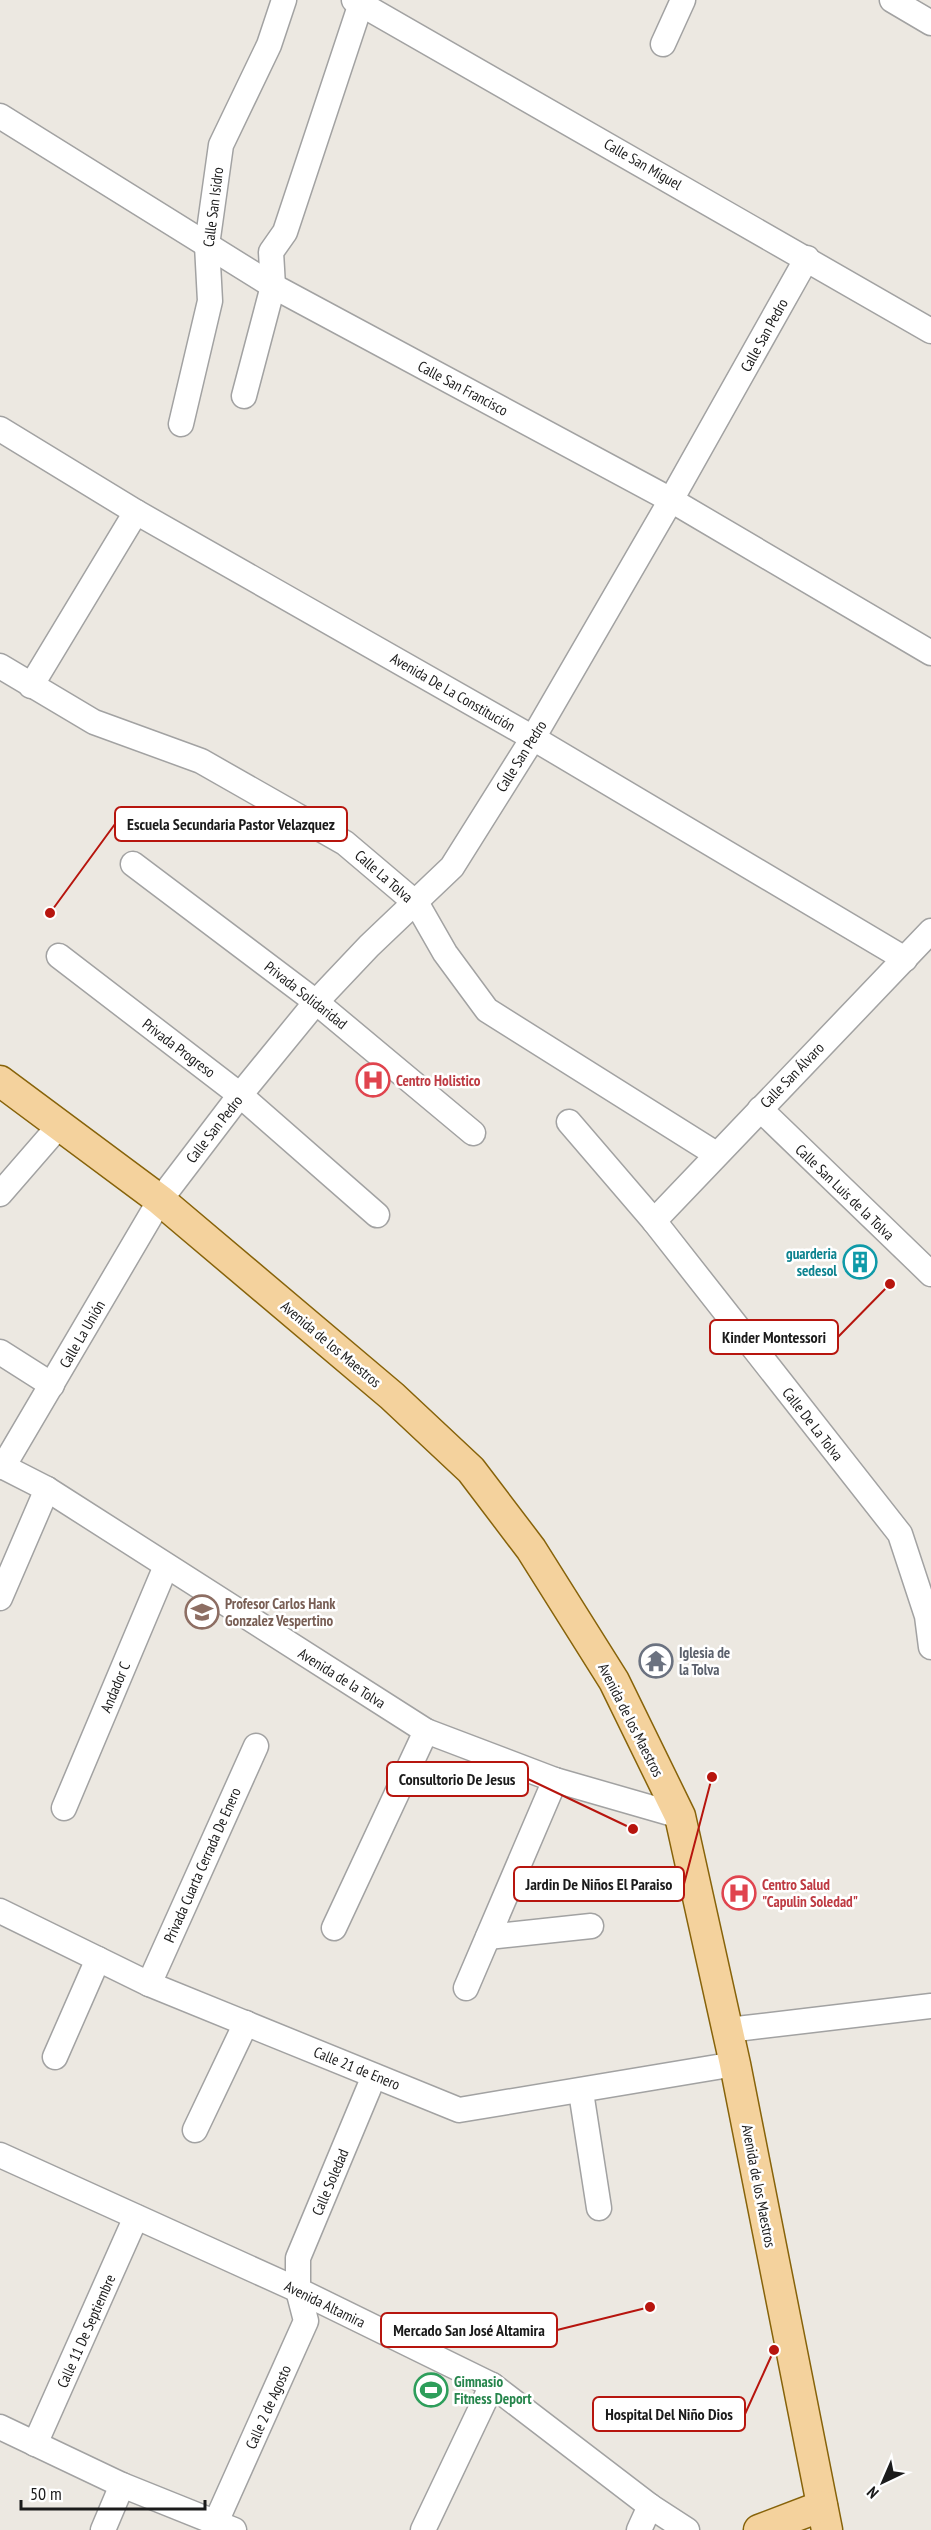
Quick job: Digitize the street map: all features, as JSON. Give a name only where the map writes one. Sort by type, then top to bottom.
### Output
[{"type":"main road","name":"Avenida de los Maestros","points":[[0,1081],[160,1200],[392,1396],[471,1470],[531,1549],[614,1681],[680,1816],[735,2064],[824,2518]]},
{"type":"main road","points":[[759,2530],[824,2518]]},
{"type":"street","name":"Calle San Isidro","points":[[181,424],[210,301],[207,245],[221,145],[269,45],[284,0]]},
{"type":"street","points":[[663,44],[683,0]]},
{"type":"street","points":[[892,0],[931,23]]},
{"type":"street","points":[[244,396],[273,286],[271,252],[285,232],[359,1]]},
{"type":"street","name":"Calle San Miguel","points":[[359,1],[931,331]]},
{"type":"street","name":"Calle San Francisco","points":[[0,116],[273,286],[671,500],[931,654]]},
{"type":"street","name":"Calle San Pedro","points":[[160,1200],[240,1095],[316,1002],[369,946],[417,904],[452,867],[533,738],[671,500],[807,258]]},
{"type":"street","name":"Avenida De La Constitución","points":[[0,429],[136,512],[533,738],[905,958]]},
{"type":"street","points":[[31,686],[136,512]]},
{"type":"street","name":"Calle La Tolva","points":[[0,666],[94,722],[201,762],[345,843],[417,904],[445,953],[487,1010],[716,1154]]},
{"type":"street","name":"Privada Solidaridad","points":[[134,864],[316,1002],[473,1133]]},
{"type":"street","name":"Calle San Álvaro","points":[[654,1221],[931,931]]},
{"type":"street","name":"Privada Progreso","points":[[59,956],[240,1095],[377,1215]]},
{"type":"street","name":"Calle San Luis de la Tolva","points":[[760,1109],[931,1274]]},
{"type":"street","name":"Calle De La Tolva","points":[[569,1122],[654,1221],[900,1534],[927,1616],[931,1647]]},
{"type":"street","points":[[0,1194],[59,1126]]},
{"type":"street","name":"Calle La Unión","points":[[2,1466],[160,1200]]},
{"type":"street","points":[[0,1352],[52,1385]]},
{"type":"street","name":"Avenida de la Tolva","points":[[2,1466],[47,1489],[426,1731],[555,1780],[680,1816]]},
{"type":"street","points":[[0,1598],[47,1489]]},
{"type":"street","name":"Andador C","points":[[64,1808],[166,1566]]},
{"type":"street","points":[[334,1928],[426,1731]]},
{"type":"street","name":"Privada Cuarta Cerrada De Enero","points":[[149,1984],[256,1746]]},
{"type":"street","points":[[466,1988],[555,1780]]},
{"type":"street","name":"Calle 21 de Enero","points":[[0,1911],[149,1984],[459,2110],[582,2092],[735,2064]]},
{"type":"street","points":[[488,1937],[591,1926]]},
{"type":"street","points":[[55,2057],[98,1959]]},
{"type":"street","points":[[728,2030],[931,2006]]},
{"type":"street","points":[[195,2130],[246,2023]]},
{"type":"street","name":"Calle Soledad","points":[[298,2290],[298,2258],[374,2076]]},
{"type":"street","points":[[582,2092],[599,2208]]},
{"type":"street","name":"Avenida Altamira","points":[[0,2155],[298,2290],[492,2385],[650,2506],[687,2530]]},
{"type":"street","name":"Calle 11 De Septiembre","points":[[35,2445],[136,2217]]},
{"type":"street","name":"Calle 2 de Agosto","points":[[225,2526],[306,2321],[298,2290]]},
{"type":"street","points":[[423,2530],[492,2385]]},
{"type":"street","points":[[0,2427],[122,2485],[225,2526]]},
{"type":"street","points":[[103,2530],[122,2485]]},
{"type":"street","points":[[639,2530],[650,2506]]},
{"type":"place","name":"Escuela Secundaria Pastor Velazquez","points":[[50,913]]},
{"type":"place","name":"Centro Holistico","points":[[373,1080]]},
{"type":"place","name":"guarderia sedesol","points":[[860,1262]]},
{"type":"place","name":"Kinder Montessori","points":[[890,1284]]},
{"type":"place","name":"Profesor Carlos Hank Gonzalez Vespertino","points":[[202,1612]]},
{"type":"place","name":"Iglesia de la Tolva","points":[[656,1661]]},
{"type":"place","name":"Jardin De Niños El Paraiso","points":[[712,1777]]},
{"type":"place","name":"Consultorio De Jesus","points":[[633,1829]]},
{"type":"place","name":"Centro Salud \"Capulin Soledad\"","points":[[739,1893]]},
{"type":"place","name":"Mercado San José Altamira","points":[[650,2307]]},
{"type":"place","name":"Hospital Del Niño Dios","points":[[774,2350]]},
{"type":"place","name":"Gimnasio Fitness Deport","points":[[431,2390]]}]
